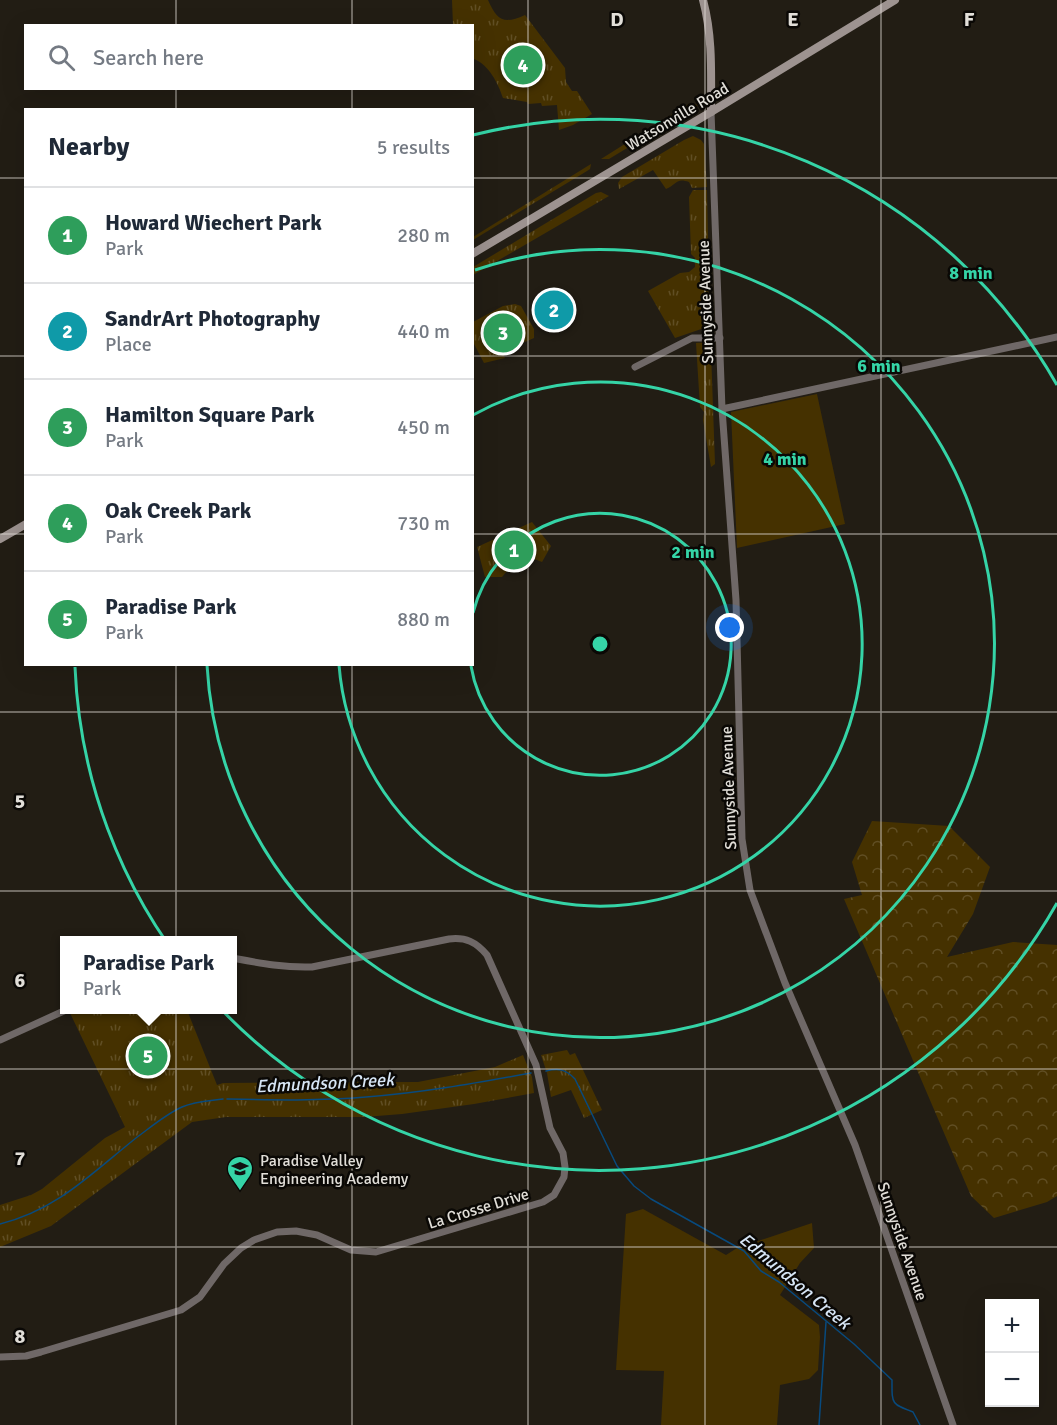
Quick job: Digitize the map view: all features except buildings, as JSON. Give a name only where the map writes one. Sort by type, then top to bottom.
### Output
[{"type":"main road","points":[[703,0],[710,37],[711,112]]},
{"type":"main road","name":"Watsonville Road","points":[[474,253],[895,0]]},
{"type":"main road","points":[[0,539],[24,525]]},
{"type":"street","name":"Sunnyside Avenue","points":[[711,112],[722,409],[736,600],[742,839],[750,890],[785,983],[855,1145],[953,1425]]},
{"type":"street","points":[[722,409],[1057,337]]},
{"type":"street","points":[[634,367],[692,338],[720,338]]},
{"type":"street","name":"La Crosse Drive","points":[[0,1357],[26,1356],[181,1310],[200,1297],[224,1264],[241,1248],[254,1240],[277,1232],[296,1231],[316,1235],[351,1250],[376,1252],[536,1205],[554,1195],[561,1186],[565,1167],[563,1153],[550,1128],[536,1065],[487,955],[477,944],[461,937],[312,967],[283,967],[237,959]]},
{"type":"street","points":[[0,1040],[60,1013]]},
{"type":"green space","points":[[452,0],[488,0],[494,12],[506,20],[525,15],[565,68],[566,82],[572,91],[577,91],[592,114],[559,130],[557,105],[542,106],[541,103],[528,104],[503,98],[492,75],[474,59],[474,24],[453,24]]},
{"type":"green space","points":[[690,103],[698,105],[609,159],[601,159]]},
{"type":"green space","points":[[693,136],[704,144],[707,187],[692,188],[689,182],[681,180],[666,189],[653,170],[619,189],[618,183],[622,177]]},
{"type":"green space","points":[[591,164],[587,171],[474,239],[474,236]]},
{"type":"green space","points":[[693,190],[707,190],[710,326],[675,338],[648,291],[695,267],[695,258],[691,254],[689,197]]},
{"type":"green space","points":[[601,192],[609,196],[474,274],[474,266]]},
{"type":"green space","points":[[515,304],[521,306],[534,329],[534,338],[525,342],[509,337],[502,347],[505,358],[484,363],[474,344],[474,321],[503,306]]},
{"type":"green space","points":[[696,343],[705,344],[711,351],[715,464],[711,467],[703,420],[704,412],[700,407]]},
{"type":"green space","points":[[817,394],[845,524],[737,548],[731,412]]},
{"type":"green space","points":[[532,522],[551,546],[542,562],[522,554],[502,577],[485,577],[477,547]]},
{"type":"green space","points":[[872,821],[949,826],[990,867],[973,914],[947,957],[1013,942],[1057,945],[1057,1196],[1047,1202],[994,1218],[971,1196],[844,899],[862,895],[852,862]]},
{"type":"green space","points":[[70,1014],[189,1014],[217,1085],[223,1083],[418,1082],[495,1067],[523,1055],[532,1077],[534,1093],[402,1114],[364,1117],[226,1117],[192,1122],[51,1226],[0,1247],[0,1205],[42,1189],[105,1138],[125,1127]]},
{"type":"green space","points":[[567,1050],[570,1055],[575,1053],[602,1110],[584,1118],[571,1090],[551,1097],[541,1055]]},
{"type":"green space","points":[[643,1209],[726,1255],[737,1248],[812,1223],[814,1248],[800,1263],[780,1295],[819,1325],[818,1370],[809,1379],[780,1385],[777,1425],[661,1425],[664,1371],[616,1370],[626,1214]]},
{"type":"waterway","name":"Edmundson Creek","points":[[546,1071],[562,1070],[575,1079],[617,1166],[634,1186],[651,1199],[744,1251],[761,1271],[779,1282],[854,1344],[892,1380],[894,1402],[913,1412],[920,1425]]},
{"type":"waterway","name":"Edmundson Creek","points":[[227,1099],[314,1100],[387,1095],[531,1073]]},
{"type":"waterway","name":"Edmundson Creek","points":[[0,1224],[39,1210],[73,1189],[136,1138],[176,1110],[192,1104],[223,1099]]},
{"type":"waterway","points":[[819,1425],[826,1322]]},
{"type":"place","name":"Oak Creek Park","points":[[523,65]]},
{"type":"place","name":"SandrArt Photography","points":[[554,310]]},
{"type":"place","name":"Hamilton Square Park","points":[[503,333]]},
{"type":"place","name":"Howard Wiechert Park","points":[[514,550]]},
{"type":"place","name":"Paradise Park","points":[[148,1056]]},
{"type":"place","name":"Paradise Valley Engineering Academy","points":[[240,1192]]}]
